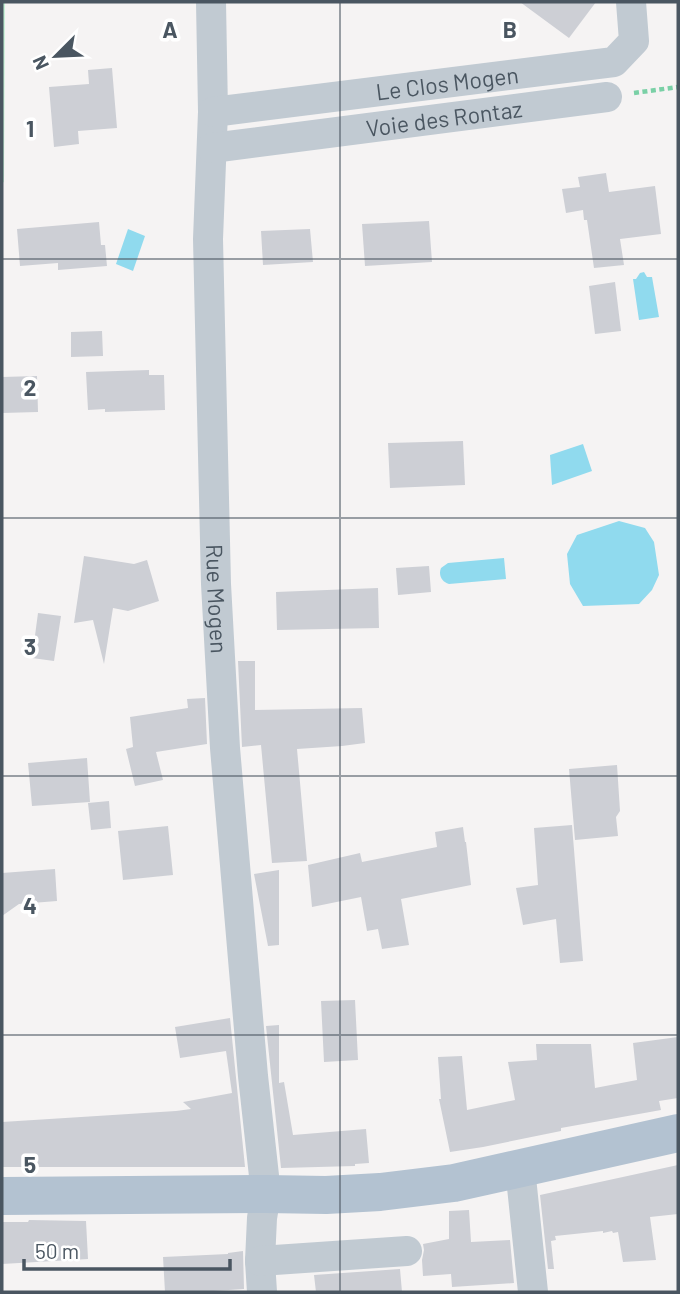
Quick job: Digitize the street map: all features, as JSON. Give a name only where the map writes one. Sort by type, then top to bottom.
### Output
[{"type":"main road","points":[[2,1196],[326,1195],[380,1192],[454,1183],[678,1133]]},
{"type":"street","name":"Rue Mogen","points":[[211,2],[213,112],[208,239],[216,584],[225,748],[253,1076],[266,1194],[260,1261],[262,1292]]},
{"type":"street","name":"Le Clos Mogen","points":[[213,112],[614,62],[634,41],[631,2]]},
{"type":"street","name":"Voie des Rontaz","points":[[212,148],[607,97]]},
{"type":"street","points":[[520,1168],[533,1292]]},
{"type":"street","points":[[260,1261],[407,1251]]},
{"type":"path","points":[[607,97],[678,87]]},
{"type":"green space","points":[[2,2],[5,2],[2,183]]},
{"type":"water","points":[[128,229],[145,236],[133,271],[116,264]]},
{"type":"water","points":[[644,272],[647,277],[652,277],[659,317],[639,320],[633,279]]},
{"type":"water","points":[[583,444],[592,471],[552,485],[550,455]]},
{"type":"water","points":[[619,521],[645,528],[654,542],[659,575],[652,590],[639,604],[583,606],[570,584],[567,554],[577,535]]},
{"type":"water","points":[[504,558],[506,579],[449,584],[440,576],[441,568],[448,563]]},
{"type":"building","points":[[520,2],[596,2],[569,38]]},
{"type":"building","points":[[112,68],[117,128],[78,131],[79,144],[54,147],[49,87],[89,84],[88,70]]},
{"type":"building","points":[[606,173],[609,192],[655,186],[661,234],[620,239],[624,265],[594,268],[583,210],[566,213],[562,189],[580,187],[578,177]]},
{"type":"building","points":[[429,221],[432,262],[365,266],[362,224]]},
{"type":"building","points":[[99,222],[101,245],[105,245],[107,266],[58,270],[58,263],[20,266],[17,229]]},
{"type":"building","points":[[310,229],[313,262],[263,265],[261,231]]},
{"type":"building","points":[[615,282],[621,331],[595,334],[589,286]]},
{"type":"building","points":[[102,331],[103,356],[71,357],[71,332]]},
{"type":"building","points":[[149,370],[149,375],[164,375],[165,410],[88,410],[86,372]]},
{"type":"building","points":[[37,376],[38,412],[2,413],[2,377]]},
{"type":"building","points":[[463,441],[465,485],[390,488],[388,443]]},
{"type":"building","points":[[84,556],[134,564],[147,560],[159,601],[128,611],[113,608],[104,664],[93,620],[74,623]]},
{"type":"building","points":[[429,566],[431,592],[398,595],[396,568]]},
{"type":"building","points":[[378,588],[379,628],[277,630],[276,592]]},
{"type":"building","points":[[38,613],[61,616],[54,661],[32,658]]},
{"type":"building","points":[[238,661],[255,661],[255,710],[362,708],[365,743],[297,749],[307,861],[272,863],[261,745],[242,747]]},
{"type":"building","points":[[205,698],[207,744],[156,752],[163,780],[135,786],[126,749],[133,747],[130,717],[188,708],[187,699]]},
{"type":"building","points":[[87,758],[90,802],[32,806],[28,763]]},
{"type":"building","points":[[617,765],[620,811],[616,817],[618,836],[575,840],[569,769]]},
{"type":"building","points":[[109,801],[111,828],[91,830],[88,803]]},
{"type":"building","points":[[572,825],[583,961],[560,963],[556,919],[523,925],[516,888],[538,885],[534,828]]},
{"type":"building","points":[[168,826],[173,875],[123,880],[118,831]]},
{"type":"building","points":[[463,827],[471,885],[401,899],[409,945],[382,949],[378,929],[367,931],[361,897],[312,907],[308,865],[360,853],[362,862],[437,847],[435,832]]},
{"type":"building","points":[[55,869],[57,901],[19,904],[2,916],[2,873]]},
{"type":"building","points":[[279,870],[279,945],[268,946],[254,874]]},
{"type":"building","points":[[355,1000],[358,1060],[324,1062],[321,1001]]},
{"type":"building","points":[[230,1018],[245,1167],[2,1167],[2,1122],[176,1111],[191,1109],[183,1102],[232,1093],[226,1051],[180,1058],[175,1027]]},
{"type":"building","points":[[279,1025],[279,1083],[284,1082],[293,1135],[366,1129],[369,1163],[355,1166],[281,1168],[266,1026]]},
{"type":"building","points":[[678,1037],[678,1098],[659,1101],[661,1110],[450,1152],[439,1099],[438,1057],[462,1056],[467,1110],[515,1100],[508,1062],[537,1060],[536,1044],[591,1044],[595,1088],[637,1080],[633,1043]]},
{"type":"building","points":[[678,1165],[678,1214],[650,1217],[656,1260],[623,1262],[618,1232],[603,1231],[555,1236],[556,1240],[551,1241],[554,1269],[548,1269],[540,1195]]},
{"type":"building","points":[[469,1210],[471,1242],[510,1240],[514,1283],[452,1287],[451,1274],[423,1276],[423,1244],[449,1239],[449,1211]]},
{"type":"building","points":[[86,1221],[88,1259],[2,1264],[2,1222]]},
{"type":"building","points":[[243,1251],[244,1289],[165,1292],[163,1257]]},
{"type":"building","points":[[400,1269],[402,1292],[316,1292],[314,1275]]}]
